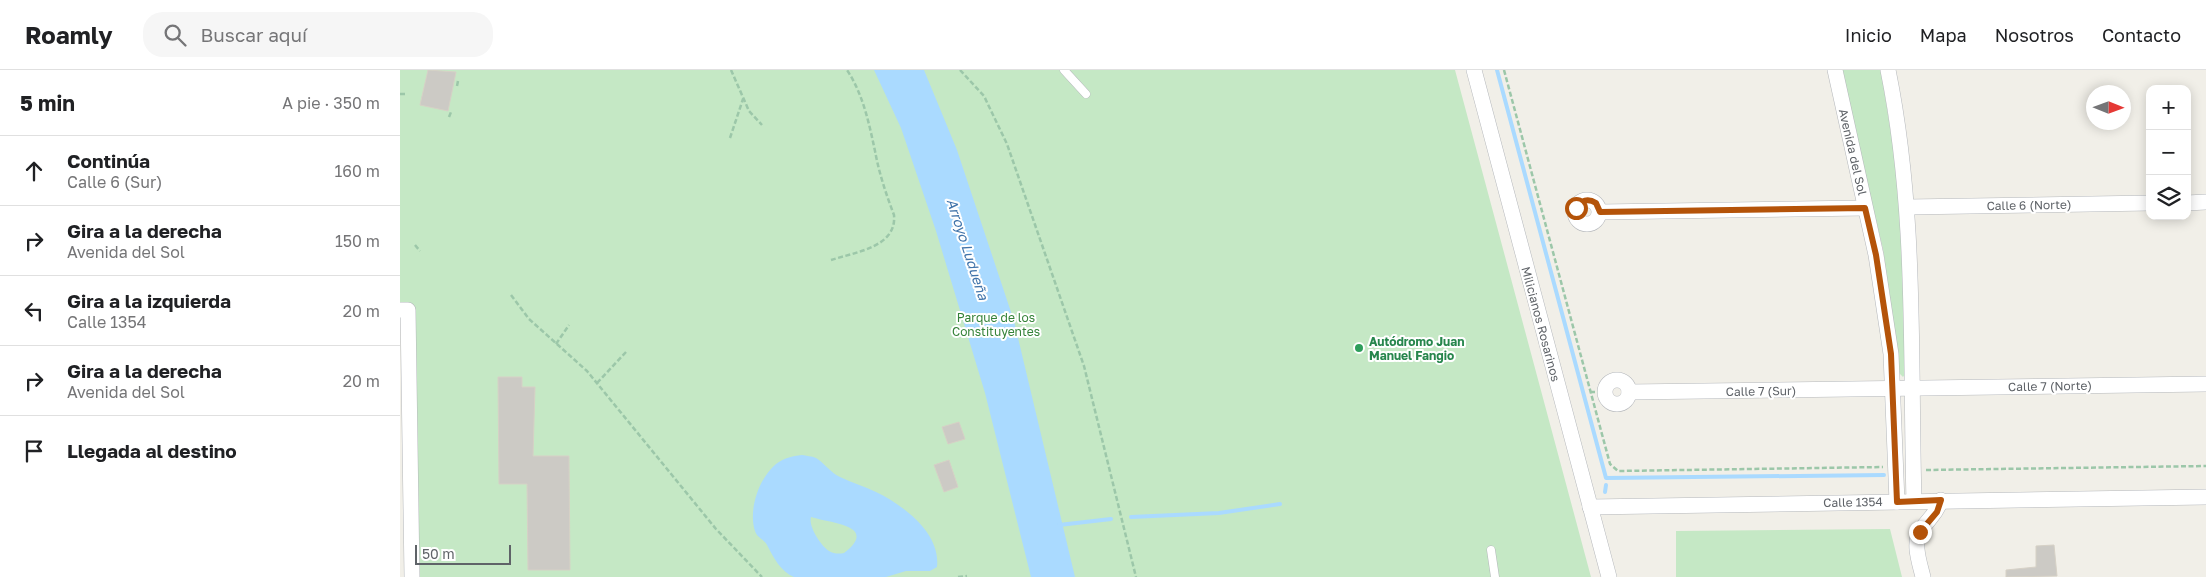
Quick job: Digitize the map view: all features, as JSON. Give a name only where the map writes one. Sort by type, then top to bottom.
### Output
[{"type":"street","name":"Milicianos Rosarinos","points":[[1474,70],[1609,577]]},
{"type":"street","name":"Avenida del Sol","points":[[1835,70],[1876,255],[1891,354],[1894,389],[1897,502]]},
{"type":"street","points":[[1888,70],[1908,207],[1914,502]]},
{"type":"street","points":[[2191,203],[2206,202]]},
{"type":"street","name":"Calle 6 (Norte)","points":[[1908,207],[2146,203]]},
{"type":"street","points":[[1600,212],[1865,208]]},
{"type":"street","points":[[404,310],[405,450],[412,577]]},
{"type":"street","name":"Calle 7 (Norte)","points":[[1894,389],[2206,384]]},
{"type":"street","name":"Calle 7 (Sur)","points":[[1597,392],[1617,404],[1625,401],[1629,392],[1894,389]]},
{"type":"street","name":"Calle 1354","points":[[1590,507],[2206,497]]},
{"type":"street","points":[[1923,577],[1917,554],[1920,532],[1937,512],[1941,500]]},
{"type":"lane","points":[[1064,70],[1086,94]]},
{"type":"lane","points":[[1491,550],[1495,577]]},
{"type":"path","points":[[731,70],[749,111],[762,126]]},
{"type":"path","points":[[832,260],[880,244],[890,236],[895,226],[894,215],[875,150],[871,128],[863,104],[847,70]]},
{"type":"path","points":[[960,70],[984,96],[1000,128],[1039,236],[1084,366],[1136,577]]},
{"type":"path","points":[[1504,70],[1597,392],[1610,464],[1618,471],[1873,467],[1885,465]]},
{"type":"path","points":[[457,86],[458,80]]},
{"type":"path","points":[[400,94],[406,94]]},
{"type":"path","points":[[730,138],[743,97]]},
{"type":"path","points":[[450,117],[451,112]]},
{"type":"path","points":[[415,245],[420,251]]},
{"type":"path","points":[[511,295],[528,320],[587,371],[716,529],[762,577]]},
{"type":"path","points":[[556,344],[569,325]]},
{"type":"path","points":[[597,383],[626,352]]},
{"type":"path","points":[[1924,468],[1926,470],[2206,466]]},
{"type":"path","points":[[958,577],[967,576]]},
{"type":"green space","name":"Parque de los Constituyentes","points":[[400,70],[1455,70],[1591,577],[412,577],[408,311],[400,310]]},
{"type":"green space","points":[[1842,70],[1881,70],[1900,190],[1906,373],[1903,377],[1899,373],[1883,249],[1851,118]]},
{"type":"green space","points":[[1890,529],[1902,577],[1676,577],[1676,531]]},
{"type":"water","name":"Arroyo Ludueña","points":[[874,70],[924,70],[957,150],[1014,321],[1075,577],[1031,577],[985,393],[936,231],[901,128]]},
{"type":"water","points":[[802,455],[816,458],[837,475],[876,492],[908,512],[927,532],[933,543],[937,555],[937,567],[930,571],[906,571],[886,577],[794,577],[785,572],[766,543],[756,533],[753,523],[754,504],[760,486],[770,470],[782,460]],"holes":[[[811,517],[848,527],[857,536],[854,544],[844,553],[836,554],[829,551],[813,530]]]},
{"type":"building","points":[[428,70],[456,72],[448,111],[420,105]]},
{"type":"building","points":[[498,377],[522,377],[522,387],[535,387],[533,456],[569,456],[570,570],[528,570],[527,484],[499,484]]},
{"type":"building","points":[[959,422],[965,439],[948,444],[942,427]]},
{"type":"building","points":[[949,460],[958,487],[944,492],[934,465]]},
{"type":"building","points":[[2054,545],[2057,576],[2006,577],[2006,570],[2036,567],[2036,546]]},
{"type":"waterway","points":[[1497,70],[1606,478],[1884,475]]},
{"type":"waterway","points":[[1605,492],[1606,485]]},
{"type":"waterway","points":[[1131,517],[1219,513],[1280,504]]},
{"type":"waterway","points":[[1059,525],[1111,519]]},
{"type":"place","name":"Autódromo Juan Manuel Fangio","points":[[1359,348]]},
{"type":"route","points":[[1576,208],[1582,201],[1587,200],[1592,200],[1596,203],[1600,212],[1865,208],[1876,255],[1891,354],[1894,389],[1897,502],[1941,500],[1937,512],[1920,532]]}]
